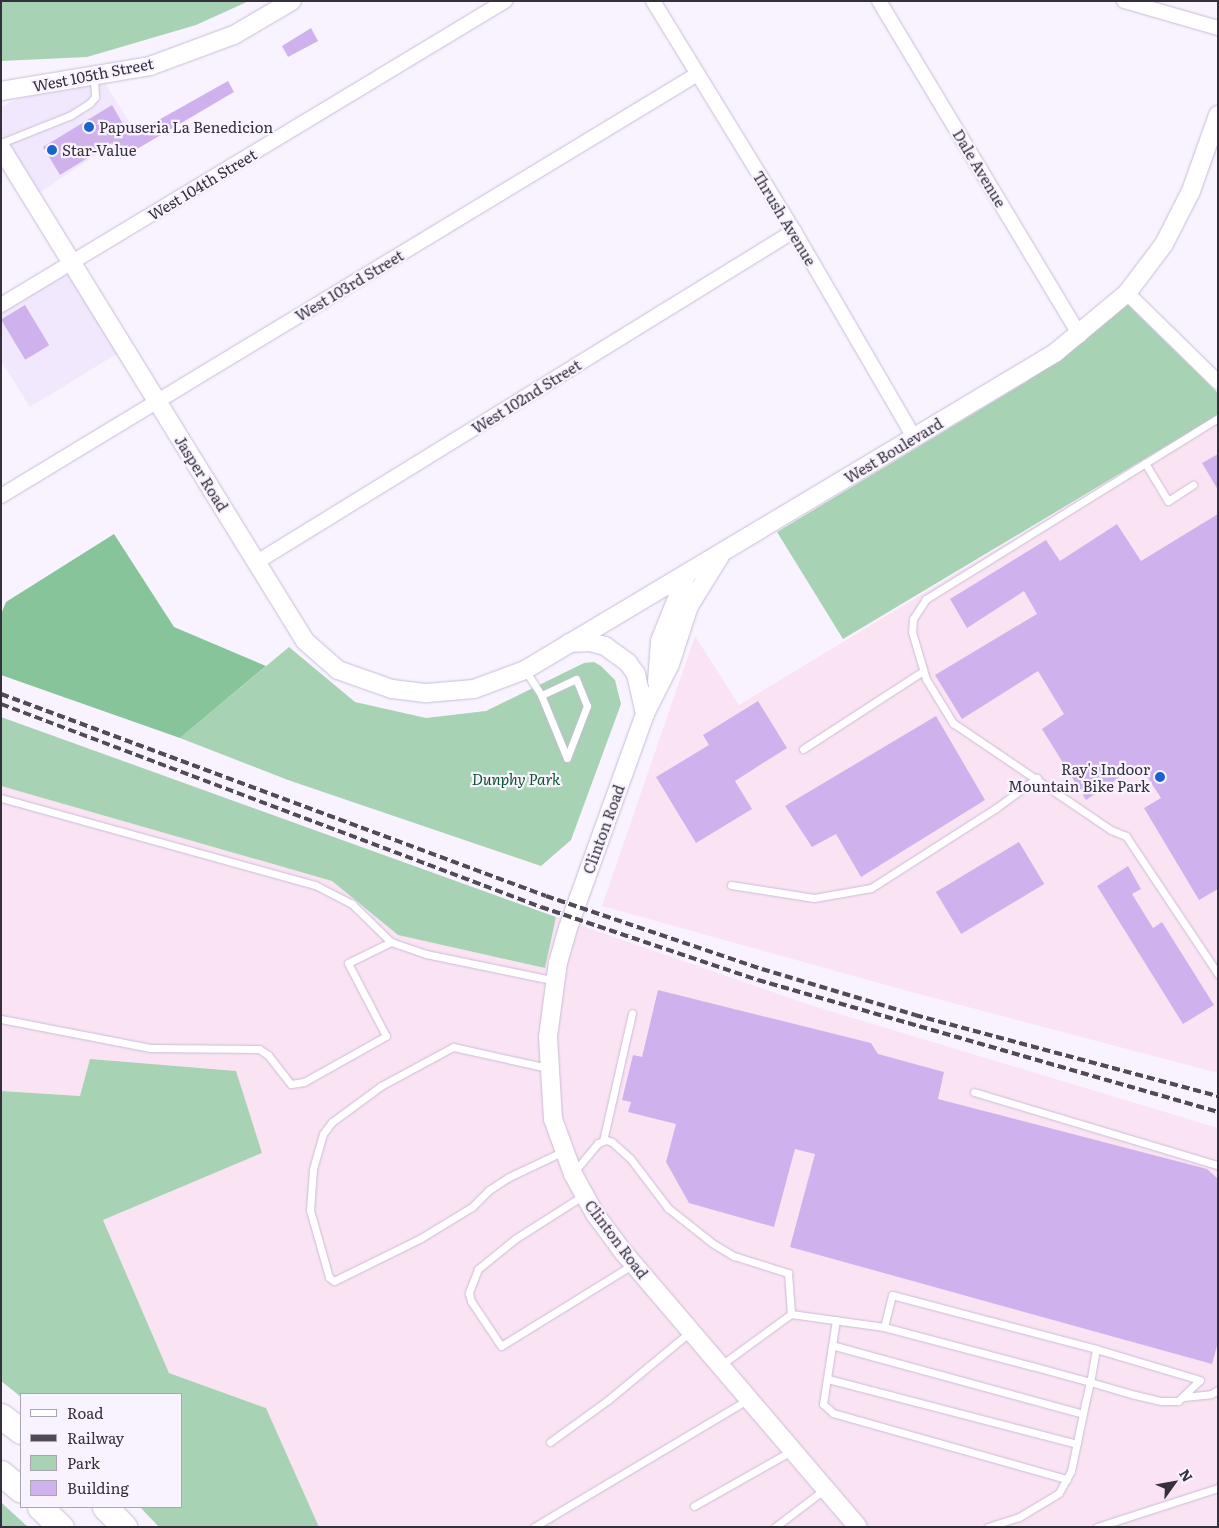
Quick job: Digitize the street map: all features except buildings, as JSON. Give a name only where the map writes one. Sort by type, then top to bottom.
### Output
[{"type":"highway","points":[[1,1416],[20,1430]]},
{"type":"highway","points":[[1,1473],[20,1489]]},
{"type":"highway","points":[[41,1508],[61,1527]]},
{"type":"highway","points":[[106,1508],[124,1527]]},
{"type":"street","name":"West 105th Street","points":[[1,91],[150,66],[234,36],[292,1]]},
{"type":"street","name":"West 104th Street","points":[[1,305],[505,1]]},
{"type":"street","name":"Thrush Avenue","points":[[653,1],[696,75],[794,231],[914,437]]},
{"type":"street","name":"Dale Avenue","points":[[880,1],[1080,335]]},
{"type":"street","points":[[1124,1],[1218,28]]},
{"type":"street","name":"West 103rd Street","points":[[1,496],[696,75]]},
{"type":"street","name":"West Boulevard","points":[[474,689],[525,670],[1055,353],[1080,335],[1127,293],[1164,244],[1192,191],[1218,115]]},
{"type":"street","name":"Jasper Road","points":[[1,148],[73,261],[305,641],[338,670],[376,685],[414,693],[474,689]]},
{"type":"street","name":"West 102nd Street","points":[[258,562],[794,231]]},
{"type":"street","points":[[1127,293],[1218,382]]},
{"type":"street","name":"Clinton Road","points":[[722,553],[682,602],[660,641],[657,688],[645,714],[570,920],[556,981],[548,1037],[548,1068],[554,1119],[573,1174],[585,1195],[634,1264],[858,1527]]},
{"type":"street","name":"Clinton Road","points":[[682,602],[687,573]]},
{"type":"street","points":[[568,643],[590,642],[605,646],[628,663],[636,674],[645,714]]},
{"type":"lane","points":[[1,143],[71,115],[90,103],[95,97],[94,75]]},
{"type":"lane","points":[[1218,418],[926,599],[913,619],[912,632],[923,671],[953,723],[1037,778],[1111,830],[1126,836],[1218,974]]},
{"type":"lane","points":[[1145,463],[1168,501],[1193,485]]},
{"type":"lane","points":[[525,670],[541,695],[567,758],[587,706],[576,680],[541,695]]},
{"type":"lane","points":[[803,749],[923,671]]},
{"type":"lane","points":[[731,885],[814,898],[871,888],[996,808],[1037,778]]},
{"type":"lane","points":[[1,798],[315,884],[352,904],[391,942],[426,954],[556,981]]},
{"type":"lane","points":[[1,1019],[150,1048],[259,1049],[268,1054],[291,1084],[304,1082],[386,1036],[348,963],[391,942]]},
{"type":"lane","points":[[573,1174],[603,1141],[632,1013]]},
{"type":"lane","points":[[548,1068],[453,1047],[381,1086],[332,1122],[323,1134],[313,1170],[310,1210],[329,1277],[334,1280],[421,1238],[472,1207],[489,1190],[509,1176],[565,1151]]},
{"type":"lane","points":[[974,1092],[1218,1165]]},
{"type":"lane","points":[[603,1141],[620,1148],[668,1208],[712,1243],[734,1256],[788,1273],[791,1314]]},
{"type":"lane","points":[[585,1195],[515,1239],[478,1269],[469,1293],[471,1301],[501,1346],[634,1264]]},
{"type":"lane","points":[[721,1365],[791,1314],[884,1327],[1162,1401],[1178,1401],[1200,1380],[892,1295],[884,1327]]},
{"type":"lane","points":[[836,1320],[834,1346],[823,1404],[833,1413],[1067,1479]]},
{"type":"lane","points":[[550,1442],[608,1400],[691,1331]]},
{"type":"lane","points":[[834,1346],[1083,1414]]},
{"type":"lane","points":[[988,1527],[1019,1517],[1059,1493],[1067,1479],[1077,1444],[1096,1350]]},
{"type":"lane","points":[[828,1379],[1077,1444]]},
{"type":"lane","points":[[1184,1397],[1211,1394],[1218,1390]]},
{"type":"lane","points":[[534,1527],[749,1398]]},
{"type":"lane","points":[[694,1506],[793,1450]]},
{"type":"lane","points":[[775,1527],[826,1488]]},
{"type":"lane","points":[[1097,1527],[1218,1488]]},
{"type":"shaded area","points":[[105,83],[134,130],[39,193],[1,134],[1,107],[20,98]]},
{"type":"shaded area","points":[[69,270],[120,352],[30,407],[1,361],[1,312]]},
{"type":"shaded area","points":[[1218,415],[1218,1073],[915,993],[602,906],[695,636],[739,705]]},
{"type":"shaded area","points":[[1,786],[332,881],[398,935],[545,968],[556,917],[810,1005],[1218,1128],[1218,1527],[319,1527],[266,1408],[169,1373],[103,1220],[262,1153],[81,1096],[1,1091]]},
{"type":"green space","points":[[1,1],[249,1],[196,25],[87,57],[1,61]]},
{"type":"green space","points":[[1127,304],[1218,393],[1218,415],[843,639],[777,532],[1026,382]]},
{"type":"green space","points":[[114,534],[174,627],[266,666],[180,738],[1,675],[1,614],[6,602]]},
{"type":"green space","name":"Dunphy Park","points":[[289,647],[355,702],[426,718],[486,711],[584,663],[594,662],[601,666],[615,680],[621,704],[571,840],[541,866],[288,780],[180,738]]},
{"type":"green space","points":[[1,717],[556,917],[545,968],[398,935],[332,881],[1,786]]},
{"type":"green space","points":[[90,1059],[236,1071],[262,1153],[103,1220],[169,1373],[266,1408],[319,1527],[159,1527],[141,1508],[182,1508],[182,1393],[20,1393],[20,1396],[1,1381],[1,1091],[80,1096]]},
{"type":"green space","points":[[1,1502],[5,1506],[28,1527],[1,1527]]},
{"type":"railway","points":[[1,694],[546,896],[762,969],[915,1015],[1218,1096]]},
{"type":"railway","points":[[1,704],[541,907],[758,980],[1218,1112]]},
{"type":"place","name":"Papuseria La Benedicion","points":[[89,127]]},
{"type":"place","name":"Star-Value","points":[[52,150]]},
{"type":"place","name":"Ray's Indoor Mountain Bike Park","points":[[1160,777]]}]
